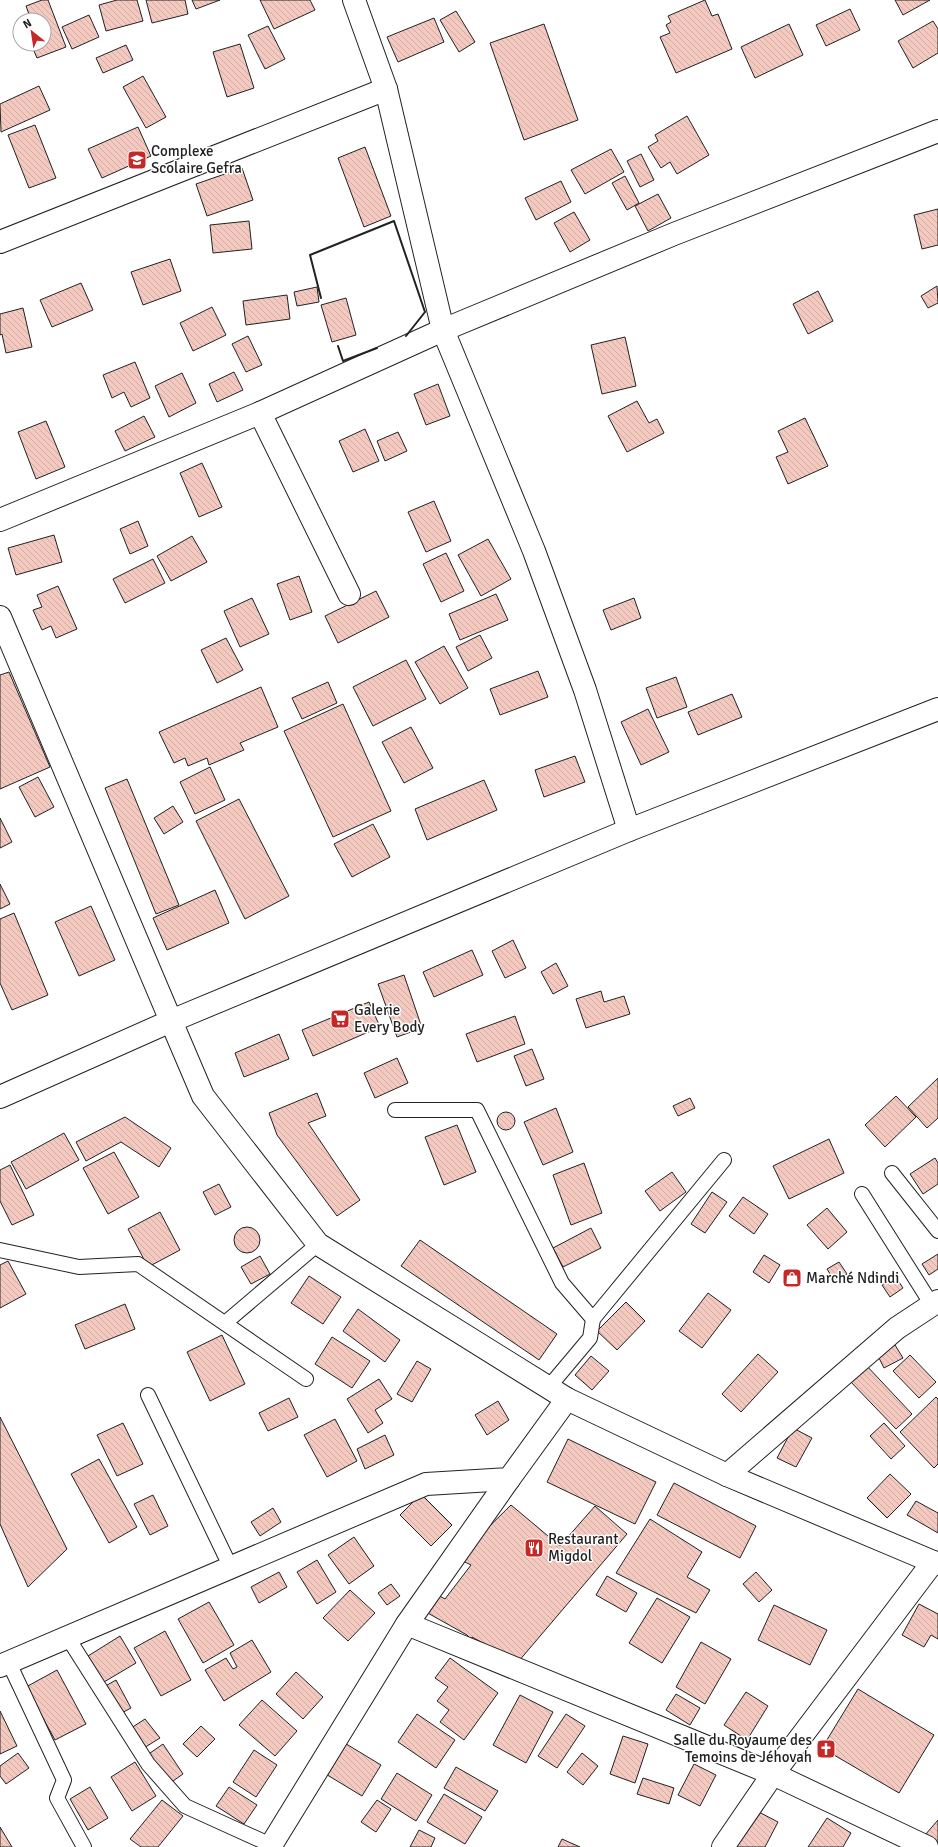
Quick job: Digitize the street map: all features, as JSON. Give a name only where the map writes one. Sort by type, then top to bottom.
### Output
[{"type":"street","points":[[354,0],[386,89],[444,330],[534,551],[585,690],[629,830]]},
{"type":"street","points":[[0,242],[386,89]]},
{"type":"street","points":[[0,520],[260,413],[444,330],[674,234],[938,132]]},
{"type":"street","points":[[260,413],[349,594]]},
{"type":"street","points":[[0,617],[203,1096],[318,1244],[567,1399],[727,1475],[936,1563],[773,1774],[723,1847]]},
{"type":"street","points":[[0,1097],[171,1021],[629,830],[938,709]]},
{"type":"street","points":[[727,1475],[897,1328],[935,1303]]},
{"type":"street","points":[[273,1846],[407,1624],[567,1399]]},
{"type":"street","points":[[4,1664],[426,1484],[509,1479]]},
{"type":"street","points":[[407,1624],[773,1774],[927,1847]]},
{"type":"lane","points":[[395,1110],[478,1110],[562,1283],[593,1319]]},
{"type":"lane","points":[[548,1388],[590,1338],[593,1319],[724,1160]]},
{"type":"lane","points":[[892,1174],[938,1231]]},
{"type":"lane","points":[[862,1194],[935,1303]]},
{"type":"lane","points":[[225,1323],[318,1244]]},
{"type":"lane","points":[[0,1250],[79,1266],[138,1264],[306,1379]]},
{"type":"lane","points":[[148,1395],[232,1568]]},
{"type":"lane","points":[[68,1638],[148,1764],[185,1806],[273,1846]]},
{"type":"lane","points":[[4,1664],[64,1780],[57,1798],[84,1847]]},
{"type":"building","points":[[42,0],[48,0],[66,47],[37,58],[34,52],[52,52],[52,12],[28,12],[26,6]]},
{"type":"building","points":[[117,0],[137,0],[143,21],[106,31],[99,5]]},
{"type":"building","points":[[146,0],[185,0],[188,14],[152,23]]},
{"type":"building","points":[[192,0],[220,0],[196,9]]},
{"type":"building","points":[[260,0],[310,0],[315,10],[274,29]]},
{"type":"building","points":[[705,0],[712,16],[718,14],[732,49],[676,73],[660,37],[670,33],[666,25],[671,22],[668,16]]},
{"type":"building","points":[[895,0],[930,0],[903,15]]},
{"type":"building","points":[[850,9],[860,30],[826,46],[816,25]]},
{"type":"building","points":[[456,11],[475,42],[459,52],[440,20]]},
{"type":"building","points":[[89,15],[99,37],[72,49],[62,27]]},
{"type":"building","points":[[434,18],[444,42],[398,62],[387,37]]},
{"type":"building","points":[[933,21],[938,29],[938,53],[913,68],[898,41]]},
{"type":"building","points":[[544,24],[578,120],[524,140],[490,43]]},
{"type":"building","points":[[789,24],[803,55],[755,78],[741,47]]},
{"type":"building","points":[[268,26],[285,59],[265,69],[248,35]]},
{"type":"building","points":[[240,44],[254,88],[227,97],[213,52]]},
{"type":"building","points":[[126,45],[133,60],[103,73],[96,58]]},
{"type":"building","points":[[143,76],[166,117],[146,128],[123,87]]},
{"type":"building","points":[[39,86],[50,110],[1,132],[0,104]]},
{"type":"building","points":[[687,116],[709,155],[677,174],[670,162],[661,168],[648,147],[658,141],[655,135]]},
{"type":"building","points":[[35,125],[56,178],[29,188],[8,135]]},
{"type":"building","points":[[138,127],[151,156],[102,178],[88,149]]},
{"type":"building","points":[[365,147],[391,216],[364,227],[338,158]]},
{"type":"building","points":[[611,149],[624,172],[585,194],[571,170]]},
{"type":"building","points":[[641,154],[654,180],[640,187],[627,161]]},
{"type":"building","points":[[242,168],[253,200],[207,216],[196,184]]},
{"type":"building","points":[[625,176],[639,203],[627,210],[612,183]]},
{"type":"building","points":[[561,181],[571,202],[536,220],[525,198]]},
{"type":"building","points":[[658,194],[671,218],[648,231],[635,206]]},
{"type":"building","points":[[938,209],[938,245],[922,249],[914,215]]},
{"type":"building","points":[[574,212],[590,240],[570,252],[554,223]]},
{"type":"building","points":[[249,221],[252,249],[213,253],[210,225]]},
{"type":"building","points":[[170,259],[181,291],[143,305],[131,272]]},
{"type":"building","points":[[81,283],[93,310],[52,327],[40,300]]},
{"type":"building","points":[[937,286],[938,303],[928,308],[921,296]]},
{"type":"building","points":[[317,287],[319,302],[297,306],[294,292]]},
{"type":"building","points":[[818,291],[833,321],[808,334],[793,304]]},
{"type":"building","points":[[287,295],[290,319],[246,325],[243,301]]},
{"type":"building","points":[[346,298],[356,335],[332,342],[321,305]]},
{"type":"building","points":[[212,307],[226,335],[193,351],[180,323]]},
{"type":"building","points":[[23,308],[32,347],[6,353],[2,334],[0,335],[0,314]]},
{"type":"building","points":[[248,336],[262,365],[246,372],[232,344]]},
{"type":"building","points":[[625,337],[636,386],[602,394],[591,345]]},
{"type":"building","points":[[135,362],[150,398],[131,407],[124,392],[112,398],[103,375]]},
{"type":"building","points":[[234,372],[243,390],[217,402],[209,384]]},
{"type":"building","points":[[182,373],[196,403],[169,417],[155,386]]},
{"type":"building","points":[[438,384],[450,416],[426,425],[414,394]]},
{"type":"building","points":[[637,401],[649,423],[657,419],[664,433],[627,452],[608,416]]},
{"type":"building","points":[[144,416],[155,437],[125,451],[115,431]]},
{"type":"building","points":[[805,418],[828,466],[788,484],[776,457],[788,452],[778,431]]},
{"type":"building","points":[[46,421],[65,467],[36,479],[18,432]]},
{"type":"building","points":[[365,429],[379,461],[353,472],[339,441]]},
{"type":"building","points":[[398,432],[407,451],[385,461],[377,441]]},
{"type":"building","points":[[202,463],[222,507],[199,517],[180,473]]},
{"type":"building","points":[[434,501],[451,541],[426,552],[408,512]]},
{"type":"building","points":[[138,521],[148,546],[130,554],[120,529]]},
{"type":"building","points":[[54,535],[62,562],[16,575],[8,548]]},
{"type":"building","points":[[192,536],[207,562],[171,581],[157,556]]},
{"type":"building","points":[[488,539],[511,579],[481,596],[458,555]]},
{"type":"building","points":[[446,553],[464,591],[441,602],[423,564]]},
{"type":"building","points":[[153,559],[165,583],[125,603],[113,579]]},
{"type":"building","points":[[299,576],[312,612],[290,620],[277,584]]},
{"type":"building","points":[[58,586],[77,629],[56,638],[51,626],[42,630],[33,610],[42,607],[37,595]]},
{"type":"building","points":[[376,591],[389,617],[338,643],[325,616]]},
{"type":"building","points":[[496,594],[508,620],[460,640],[449,614]]},
{"type":"building","points":[[252,598],[269,634],[240,647],[224,611]]},
{"type":"building","points":[[634,598],[641,618],[611,630],[603,610]]},
{"type":"building","points":[[480,635],[492,658],[468,671],[456,647]]},
{"type":"building","points":[[226,638],[243,670],[217,683],[201,650]]},
{"type":"building","points":[[444,646],[468,688],[440,704],[415,662]]},
{"type":"building","points":[[406,660],[426,699],[373,726],[353,687]]},
{"type":"building","points":[[538,671],[548,697],[500,715],[490,689]]},
{"type":"building","points":[[9,672],[50,767],[0,789],[0,675]]},
{"type":"building","points":[[676,677],[687,707],[657,718],[646,688]]},
{"type":"building","points":[[328,682],[337,703],[302,719],[292,698]]},
{"type":"building","points":[[261,687],[278,727],[240,743],[244,750],[209,765],[207,758],[188,766],[185,758],[174,763],[159,732]]},
{"type":"building","points":[[732,694],[742,717],[698,735],[688,712]]},
{"type":"building","points":[[343,704],[391,811],[333,837],[284,731]]},
{"type":"building","points":[[648,709],[669,752],[641,765],[621,722]]},
{"type":"building","points":[[411,727],[433,768],[404,783],[382,742]]},
{"type":"building","points":[[575,756],[585,782],[544,797],[535,770]]},
{"type":"building","points":[[210,767],[225,800],[195,814],[180,782]]},
{"type":"building","points":[[38,777],[54,807],[35,817],[19,787]]},
{"type":"building","points":[[127,779],[179,905],[156,914],[105,788]]},
{"type":"building","points":[[484,780],[497,810],[427,840],[415,809]]},
{"type":"building","points":[[239,799],[289,896],[245,919],[196,821]]},
{"type":"building","points":[[173,806],[183,822],[164,834],[154,818]]},
{"type":"building","points":[[0,818],[12,842],[0,848]]},
{"type":"building","points":[[373,824],[390,857],[352,877],[334,844]]},
{"type":"building","points":[[0,884],[10,904],[0,909]]},
{"type":"building","points":[[215,890],[229,923],[167,950],[153,918]]},
{"type":"building","points":[[91,906],[115,960],[79,976],[55,922]]},
{"type":"building","points":[[14,913],[48,995],[12,1010],[0,983],[0,919]]},
{"type":"building","points":[[513,940],[526,968],[505,978],[492,951]]},
{"type":"building","points":[[472,950],[483,975],[434,997],[423,972]]},
{"type":"building","points":[[556,963],[568,986],[553,994],[541,972]]},
{"type":"building","points":[[404,975],[422,1028],[397,1037],[378,984]]},
{"type":"building","points":[[601,991],[604,1002],[624,996],[630,1014],[586,1028],[576,999]]},
{"type":"building","points":[[369,1002],[380,1027],[313,1056],[302,1030]]},
{"type":"building","points":[[515,1016],[525,1044],[477,1062],[466,1034]]},
{"type":"building","points":[[279,1034],[289,1059],[244,1077],[235,1053]]},
{"type":"building","points":[[532,1049],[544,1079],[526,1086],[514,1056]]},
{"type":"building","points":[[397,1058],[408,1083],[375,1098],[364,1073]]},
{"type":"building","points":[[938,1078],[938,1118],[927,1128],[908,1107]]},
{"type":"building","points":[[317,1093],[326,1116],[308,1123],[360,1200],[337,1216],[277,1135],[269,1113]]},
{"type":"building","points":[[896,1096],[916,1117],[885,1147],[865,1125]]},
{"type":"building","points":[[690,1098],[695,1108],[678,1116],[673,1106]]},
{"type":"building","points":[[556,1108],[573,1152],[543,1165],[524,1122]]},
{"type":"building","points":[[506,1112],[512,1115],[515,1121],[512,1127],[506,1130],[500,1127],[497,1121],[500,1115]]},
{"type":"building","points":[[125,1117],[171,1148],[159,1167],[121,1142],[86,1161],[76,1142]]},
{"type":"building","points":[[457,1125],[476,1172],[444,1185],[425,1137]]},
{"type":"building","points":[[64,1133],[79,1160],[26,1189],[11,1162]]},
{"type":"building","points":[[829,1139],[844,1173],[789,1199],[773,1166]]},
{"type":"building","points":[[114,1152],[139,1197],[108,1214],[83,1168]]},
{"type":"building","points":[[935,1158],[938,1163],[938,1184],[923,1194],[910,1174]]},
{"type":"building","points":[[584,1163],[602,1213],[571,1225],[553,1175]]},
{"type":"building","points":[[10,1165],[34,1215],[12,1225],[0,1201],[0,1170]]},
{"type":"building","points":[[672,1172],[686,1192],[660,1211],[645,1191]]},
{"type":"building","points":[[219,1184],[231,1207],[215,1215],[203,1192]]},
{"type":"building","points":[[712,1192],[727,1202],[705,1233],[691,1224]]},
{"type":"building","points":[[743,1197],[768,1214],[754,1234],[729,1216]]},
{"type":"building","points":[[827,1208],[847,1232],[828,1249],[807,1225]]},
{"type":"building","points":[[160,1212],[180,1250],[148,1267],[128,1229]]},
{"type":"building","points":[[247,1227],[256,1231],[260,1240],[256,1249],[247,1253],[238,1249],[234,1240],[238,1231]]},
{"type":"building","points":[[591,1228],[601,1248],[563,1267],[553,1248]]},
{"type":"building","points":[[420,1240],[557,1334],[539,1360],[401,1266]]},
{"type":"building","points":[[938,1254],[938,1269],[929,1275],[922,1264]]},
{"type":"building","points":[[764,1255],[780,1265],[769,1283],[753,1272]]},
{"type":"building","points":[[260,1256],[270,1274],[251,1284],[241,1267]]},
{"type":"building","points":[[8,1261],[26,1294],[0,1308],[0,1265]]},
{"type":"building","points":[[839,1262],[847,1274],[835,1282],[827,1269]]},
{"type":"building","points":[[309,1276],[341,1297],[323,1324],[291,1303]]},
{"type":"building","points":[[895,1276],[903,1288],[890,1297],[882,1285]]},
{"type":"building","points":[[708,1293],[731,1310],[702,1348],[679,1331]]},
{"type":"building","points":[[626,1302],[645,1321],[617,1350],[597,1331]]},
{"type":"building","points":[[125,1304],[135,1329],[85,1349],[75,1325]]},
{"type":"building","points":[[358,1309],[400,1340],[385,1362],[343,1331]]},
{"type":"building","points":[[222,1335],[245,1384],[210,1401],[187,1352]]},
{"type":"building","points":[[332,1337],[370,1361],[352,1388],[315,1364]]},
{"type":"building","points":[[895,1345],[903,1358],[884,1368],[877,1354]]},
{"type":"building","points":[[758,1354],[778,1372],[741,1412],[722,1394]]},
{"type":"building","points":[[910,1355],[936,1382],[919,1398],[893,1371]]},
{"type":"building","points":[[591,1356],[609,1371],[592,1390],[575,1375]]},
{"type":"building","points":[[417,1361],[431,1369],[412,1402],[397,1394]]},
{"type":"building","points":[[865,1364],[912,1414],[896,1429],[849,1380]]},
{"type":"building","points":[[379,1379],[392,1399],[375,1410],[383,1423],[368,1433],[347,1399]]},
{"type":"building","points":[[936,1397],[938,1399],[938,1464],[934,1468],[900,1432]]},
{"type":"building","points":[[289,1398],[298,1417],[268,1431],[259,1413]]},
{"type":"building","points":[[498,1401],[509,1420],[487,1435],[475,1415]]},
{"type":"building","points":[[0,1417],[67,1549],[28,1587],[0,1524]]},
{"type":"building","points":[[335,1419],[357,1461],[327,1477],[304,1435]]},
{"type":"building","points":[[123,1423],[143,1464],[117,1476],[97,1435]]},
{"type":"building","points":[[884,1423],[905,1446],[891,1459],[870,1436]]},
{"type":"building","points":[[793,1428],[812,1438],[796,1467],[777,1458]]},
{"type":"building","points":[[385,1435],[394,1455],[365,1469],[357,1449]]},
{"type":"building","points":[[568,1439],[656,1482],[635,1524],[547,1482]]},
{"type":"building","points":[[99,1459],[137,1527],[109,1543],[71,1474]]},
{"type":"building","points":[[890,1474],[911,1494],[887,1518],[867,1498]]},
{"type":"building","points":[[674,1483],[756,1526],[740,1558],[657,1515]]},
{"type":"building","points":[[421,1494],[452,1525],[431,1546],[400,1515]]},
{"type":"building","points":[[153,1495],[168,1526],[150,1535],[134,1504]]},
{"type":"building","points":[[916,1501],[938,1513],[938,1533],[907,1515]]},
{"type":"building","points":[[511,1505],[560,1546],[595,1506],[627,1534],[518,1662],[472,1637],[471,1639],[467,1635],[417,1607],[427,1589],[445,1599],[471,1565],[457,1558]]},
{"type":"building","points":[[273,1508],[281,1522],[260,1536],[251,1522]]},
{"type":"building","points":[[650,1519],[702,1552],[687,1577],[710,1590],[696,1613],[616,1573]]},
{"type":"building","points":[[354,1537],[374,1566],[349,1584],[328,1555]]},
{"type":"building","points":[[317,1560],[336,1592],[317,1604],[297,1572]]},
{"type":"building","points":[[279,1572],[287,1587],[259,1603],[251,1587]]},
{"type":"building","points":[[756,1572],[772,1590],[759,1602],[743,1584]]},
{"type":"building","points":[[607,1576],[637,1593],[626,1612],[596,1595]]},
{"type":"building","points":[[391,1584],[400,1596],[387,1605],[378,1593]]},
{"type":"building","points":[[350,1590],[375,1613],[348,1641],[323,1618]]},
{"type":"building","points":[[657,1598],[690,1617],[662,1663],[629,1643]]},
{"type":"building","points":[[209,1602],[234,1645],[203,1663],[178,1619]]},
{"type":"building","points":[[919,1604],[938,1614],[938,1639],[931,1635],[924,1647],[902,1635]]},
{"type":"building","points":[[774,1605],[827,1630],[810,1665],[758,1640]]},
{"type":"building","points":[[165,1631],[191,1680],[161,1696],[134,1648]]},
{"type":"building","points":[[120,1636],[136,1663],[104,1682],[88,1656]]},
{"type":"building","points":[[252,1640],[271,1672],[224,1701],[205,1670],[226,1658],[233,1669],[237,1667],[230,1653]]},
{"type":"building","points":[[701,1642],[731,1659],[705,1704],[676,1687]]},
{"type":"building","points":[[450,1658],[498,1693],[464,1740],[440,1722],[449,1710],[437,1701],[448,1687],[435,1678]]},
{"type":"building","points":[[57,1670],[86,1724],[55,1740],[26,1687]]},
{"type":"building","points":[[296,1672],[323,1697],[303,1719],[276,1694]]},
{"type":"building","points":[[116,1680],[131,1708],[116,1716],[102,1688]]},
{"type":"building","points":[[858,1689],[934,1735],[899,1793],[822,1748]]},
{"type":"building","points":[[746,1692],[768,1706],[747,1740],[724,1725]]},
{"type":"building","points":[[676,1694],[700,1708],[690,1725],[666,1710]]},
{"type":"building","points":[[520,1695],[553,1712],[526,1763],[493,1745]]},
{"type":"building","points":[[262,1700],[297,1731],[275,1756],[239,1725]]},
{"type":"building","points":[[0,1711],[17,1746],[0,1754]]},
{"type":"building","points":[[417,1714],[455,1740],[436,1768],[398,1742]]},
{"type":"building","points":[[566,1714],[585,1726],[557,1768],[538,1756]]},
{"type":"building","points":[[145,1719],[160,1738],[139,1751],[125,1732]]},
{"type":"building","points":[[201,1726],[215,1739],[197,1757],[183,1744]]},
{"type":"building","points":[[623,1736],[648,1744],[635,1783],[610,1774]]},
{"type":"building","points":[[343,1742],[381,1765],[362,1796],[324,1773]]},
{"type":"building","points":[[163,1744],[183,1774],[163,1788],[143,1758]]},
{"type":"building","points":[[254,1750],[277,1765],[256,1797],[233,1782]]},
{"type":"building","points":[[18,1753],[29,1768],[6,1784],[0,1776],[0,1766]]},
{"type":"building","points":[[582,1753],[598,1766],[583,1785],[567,1772]]},
{"type":"building","points":[[135,1762],[156,1796],[132,1811],[111,1777]]},
{"type":"building","points":[[694,1764],[716,1775],[700,1806],[678,1795]]},
{"type":"building","points":[[456,1767],[498,1791],[485,1811],[444,1788]]},
{"type":"building","points":[[397,1773],[432,1795],[416,1821],[381,1799]]},
{"type":"building","points":[[643,1778],[674,1788],[669,1804],[637,1794]]},
{"type":"building","points":[[90,1787],[108,1818],[88,1830],[70,1799]]},
{"type":"building","points":[[229,1787],[257,1805],[244,1824],[216,1806]]},
{"type":"building","points":[[444,1794],[482,1817],[465,1844],[427,1822]]},
{"type":"building","points":[[162,1800],[183,1816],[158,1847],[141,1847],[130,1839]]},
{"type":"building","points":[[377,1800],[391,1809],[376,1832],[361,1822]]},
{"type":"building","points":[[753,1809],[778,1822],[765,1847],[733,1847]]},
{"type":"building","points":[[827,1818],[851,1833],[843,1847],[808,1847]]},
{"type":"building","points":[[938,1820],[938,1842],[925,1835]]},
{"type":"building","points":[[0,1827],[12,1847],[0,1847]]},
{"type":"building","points":[[419,1830],[435,1838],[431,1847],[410,1847]]},
{"type":"building","points":[[562,1839],[580,1847],[558,1847]]},
{"type":"wall","points":[[321,298],[310,255],[394,221],[425,312],[406,336]]},
{"type":"wall","points":[[338,346],[343,361],[377,348]]},
{"type":"place","name":"Complexe Scolaire Gefra","points":[[137,160]]},
{"type":"place","name":"Galerie Every Body","points":[[340,1019]]},
{"type":"place","name":"Marché Ndindi","points":[[792,1278]]},
{"type":"place","name":"Restaurant Migdol","points":[[534,1548]]},
{"type":"place","name":"Salle du Royaume des Temoins de Jéhovah","points":[[826,1749]]}]
